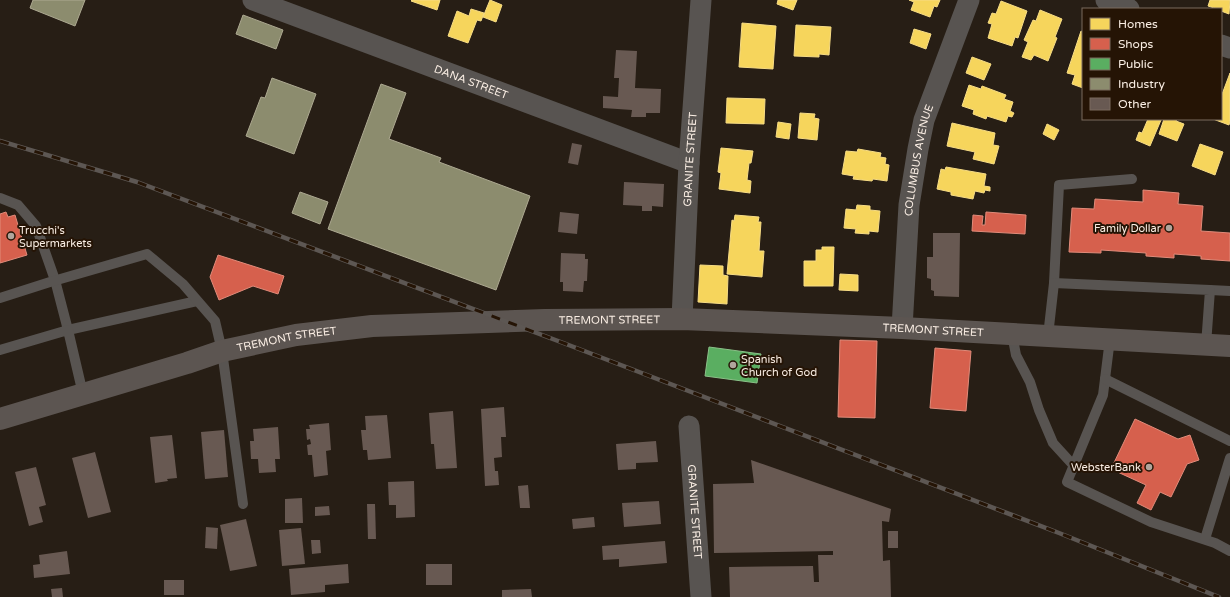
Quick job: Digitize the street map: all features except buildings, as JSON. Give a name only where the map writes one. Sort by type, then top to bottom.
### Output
[{"type":"main road","name":"TREMONT STREET","points":[[0,419],[187,363],[222,351],[296,335],[372,326],[545,320],[682,319],[902,328],[1230,346]]},
{"type":"street","name":"DANA STREET","points":[[254,0],[689,163]]},
{"type":"street","name":"GRANITE STREET","points":[[682,319],[689,163],[701,0]]},
{"type":"street","name":"COLUMBUS AVENUE","points":[[902,328],[909,205],[918,149],[924,120],[969,0]]},
{"type":"street","points":[[1106,0],[1126,8]]},
{"type":"street","name":"GRANITE STREET","points":[[689,426],[701,597]]},
{"type":"lane","points":[[1048,336],[1054,283],[1059,185],[1132,178]]},
{"type":"lane","points":[[0,198],[18,205],[36,226],[55,280],[83,394]]},
{"type":"lane","points":[[0,298],[55,280],[147,254],[183,284],[215,321],[222,351],[243,504]]},
{"type":"lane","points":[[1054,283],[1230,291]]},
{"type":"lane","points":[[1206,345],[1210,290]]},
{"type":"lane","points":[[0,350],[68,330],[197,301]]},
{"type":"lane","points":[[1012,334],[1016,354],[1030,382],[1039,410],[1053,444],[1074,466]]},
{"type":"lane","points":[[1110,339],[1103,395],[1067,482],[1151,522],[1214,543],[1230,551]]},
{"type":"lane","points":[[1105,379],[1230,441]]},
{"type":"lane","points":[[1205,540],[1230,458]]},
{"type":"railway","points":[[0,141],[137,182],[566,344],[1059,533],[1219,597]]},
{"type":"place","name":"Family Dollar","points":[[1169,228]]},
{"type":"place","name":"Trucchi's Supermarkets","points":[[11,236]]},
{"type":"place","name":"Spanish Church of God","points":[[733,365]]},
{"type":"place","name":"WebsterBank","points":[[1149,467]]}]
